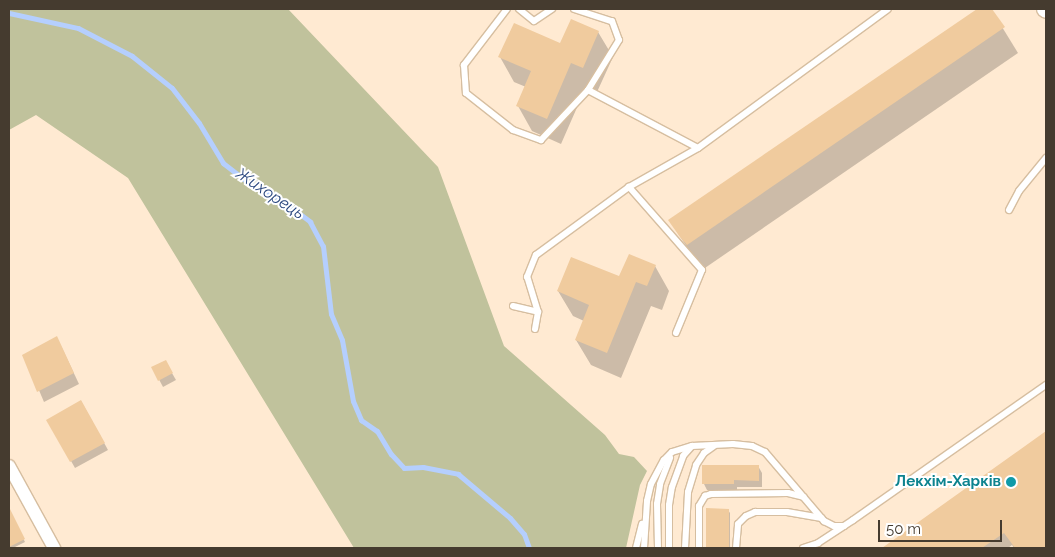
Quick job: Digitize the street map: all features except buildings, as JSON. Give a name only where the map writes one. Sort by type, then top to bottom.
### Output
[{"type":"street","points":[[9,466],[54,548]]},
{"type":"lane","points":[[506,9],[464,65],[466,93],[513,130],[541,140],[588,90],[619,40],[612,21],[574,9]]},
{"type":"lane","points":[[519,9],[534,21],[552,9]]},
{"type":"lane","points":[[535,329],[538,312],[527,277],[536,255],[629,187],[698,148],[888,9]]},
{"type":"lane","points":[[588,90],[698,148]]},
{"type":"lane","points":[[1009,210],[1019,191],[1046,158]]},
{"type":"lane","points":[[629,187],[702,270],[676,333]]},
{"type":"lane","points":[[512,306],[538,312]]},
{"type":"lane","points":[[803,548],[818,543],[844,526],[1046,385]]},
{"type":"lane","points":[[636,548],[651,484],[664,460],[672,452],[692,446],[733,444],[752,446],[765,452],[821,518],[834,526],[844,526]]},
{"type":"lane","points":[[685,548],[688,492],[696,465],[704,453],[717,445]]},
{"type":"lane","points":[[669,548],[669,505],[672,487],[683,456],[692,446]]},
{"type":"lane","points":[[658,548],[657,504],[660,484],[672,452]]},
{"type":"lane","points":[[699,548],[699,506],[705,496],[711,494],[788,494],[804,497]]},
{"type":"lane","points":[[644,548],[647,501]]},
{"type":"lane","points":[[736,548],[738,524],[746,516],[755,512],[787,512],[821,518]]},
{"type":"green space","points":[[9,9],[288,9],[438,167],[504,346],[605,435],[619,454],[634,457],[647,471],[640,485],[626,548],[354,548],[128,178],[36,115],[9,130]]},
{"type":"waterway","name":"Жихорець","points":[[9,13],[78,28],[132,56],[172,88],[199,123],[223,163],[249,183],[280,199],[310,222],[323,246],[331,314],[342,340],[353,401],[361,420],[377,431],[391,454],[404,468],[423,467],[458,474],[510,518],[524,534],[529,548]]},
{"type":"place","name":"Лекхім-Харків","points":[[1011,482]]}]
